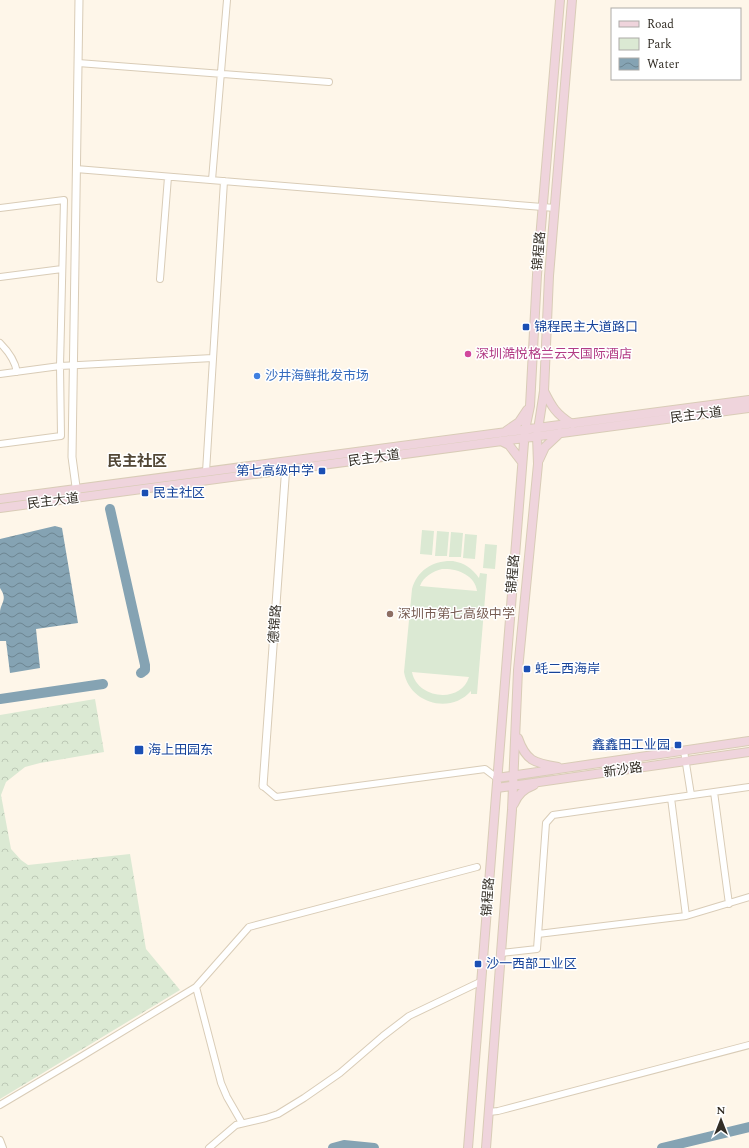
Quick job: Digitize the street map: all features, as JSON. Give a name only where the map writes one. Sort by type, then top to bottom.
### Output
[{"type":"main road","name":"锦程路","points":[[468,1148],[524,434],[530,406],[537,275],[560,0]]},
{"type":"main road","name":"锦程路","points":[[486,1148],[512,808],[518,670],[538,464],[537,432],[544,391],[549,276],[572,0]]},
{"type":"main road","points":[[544,391],[555,412],[572,424]]},
{"type":"main road","name":"民主大道","points":[[0,499],[206,472],[286,466],[501,441],[524,434],[572,424],[749,400]]},
{"type":"main road","points":[[505,432],[519,422],[530,406]]},
{"type":"main road","name":"民主大道","points":[[537,432],[560,433],[749,408]]},
{"type":"main road","name":"民主大道","points":[[0,508],[78,498],[505,432],[524,434]]},
{"type":"main road","points":[[538,464],[544,446],[560,433]]},
{"type":"main road","points":[[501,441],[509,445],[522,462]]},
{"type":"main road","points":[[516,734],[522,749],[527,756],[539,764],[568,768]]},
{"type":"main road","name":"新沙路","points":[[497,778],[749,742]]},
{"type":"main road","name":"新沙路","points":[[497,788],[749,752]]},
{"type":"main road","points":[[512,808],[517,797],[525,789],[542,782]]},
{"type":"street","points":[[78,498],[72,457],[79,0]]},
{"type":"street","points":[[212,180],[227,0]]},
{"type":"street","points":[[78,64],[221,73],[329,82]]},
{"type":"street","points":[[76,169],[555,208]]},
{"type":"street","points":[[160,279],[168,177]]},
{"type":"street","points":[[206,472],[224,181]]},
{"type":"street","points":[[0,208],[64,200],[60,366],[61,436],[0,444]]},
{"type":"street","points":[[0,277],[62,269]]},
{"type":"street","points":[[0,343],[10,356],[17,372]]},
{"type":"street","points":[[0,374],[60,366],[214,358]]},
{"type":"street","name":"德锦路","points":[[263,786],[286,466]]},
{"type":"street","points":[[684,751],[691,795]]},
{"type":"street","points":[[263,786],[276,797],[485,769],[497,778]]},
{"type":"street","points":[[502,953],[537,949],[546,823],[553,815],[749,787]]},
{"type":"street","points":[[714,792],[729,904]]},
{"type":"street","points":[[671,798],[686,916]]},
{"type":"street","points":[[0,1105],[196,987],[249,927],[477,868]]},
{"type":"street","points":[[538,934],[686,916],[749,897]]},
{"type":"street","points":[[209,1148],[236,1125],[278,1114],[340,1073],[409,1016],[482,980]]},
{"type":"street","points":[[196,987],[221,1083],[226,1097],[242,1123]]},
{"type":"street","points":[[488,1112],[498,1111],[749,1045]]},
{"type":"street","points":[[0,1140],[3,1148]]},
{"type":"green space","points":[[422,530],[434,531],[432,555],[420,554]]},
{"type":"green space","points":[[437,531],[449,532],[447,556],[435,556]]},
{"type":"green space","points":[[451,532],[463,533],[461,557],[449,557]]},
{"type":"green space","points":[[465,534],[477,535],[475,559],[463,558]]},
{"type":"green space","points":[[485,544],[497,545],[495,569],[483,568]]},
{"type":"green space","points":[[446,561],[461,563],[474,571],[479,578],[480,573],[487,574],[477,694],[471,694],[471,691],[452,703],[442,704],[422,698],[407,683],[404,672],[412,589],[414,582],[422,572],[433,564]],"holes":[[[442,569],[459,571],[469,577],[476,585],[477,591],[420,586],[423,580],[429,575]],[[412,672],[469,677],[464,686],[457,691],[439,695],[430,693],[422,688],[416,681]]]},
{"type":"green space","points":[[95,699],[104,752],[25,767],[6,782],[1,795],[11,849],[28,865],[130,854],[146,949],[180,990],[0,1099],[0,715]]},
{"type":"water","points":[[55,526],[62,528],[78,623],[36,629],[40,668],[10,673],[6,641],[0,641],[0,612],[4,595],[0,588],[0,539]]},
{"type":"waterway","points":[[110,509],[145,665],[145,670],[141,673]]},
{"type":"waterway","points":[[0,699],[103,684]]},
{"type":"waterway","points":[[662,1148],[749,1127]]},
{"type":"waterway","points":[[333,1148],[344,1145],[374,1148]]},
{"type":"place","name":"锦程民主大道路口","points":[[526,327]]},
{"type":"place","name":"深圳澔悦格兰云天国际酒店","points":[[468,354]]},
{"type":"place","name":"沙井海鲜批发市场","points":[[257,376]]},
{"type":"place","name":"第七高级中学","points":[[322,471]]},
{"type":"place","name":"民主社区","points":[[145,493]]},
{"type":"place","name":"深圳市第七高级中学","points":[[390,614]]},
{"type":"place","name":"蚝二西海岸","points":[[527,669]]},
{"type":"place","name":"鑫鑫田工业园","points":[[678,745]]},
{"type":"place","name":"海上田园东","points":[[139,750]]},
{"type":"place","name":"沙一西部工业区","points":[[478,964]]},
{"type":"district","name":"民主社区","points":[[137,461]]}]
